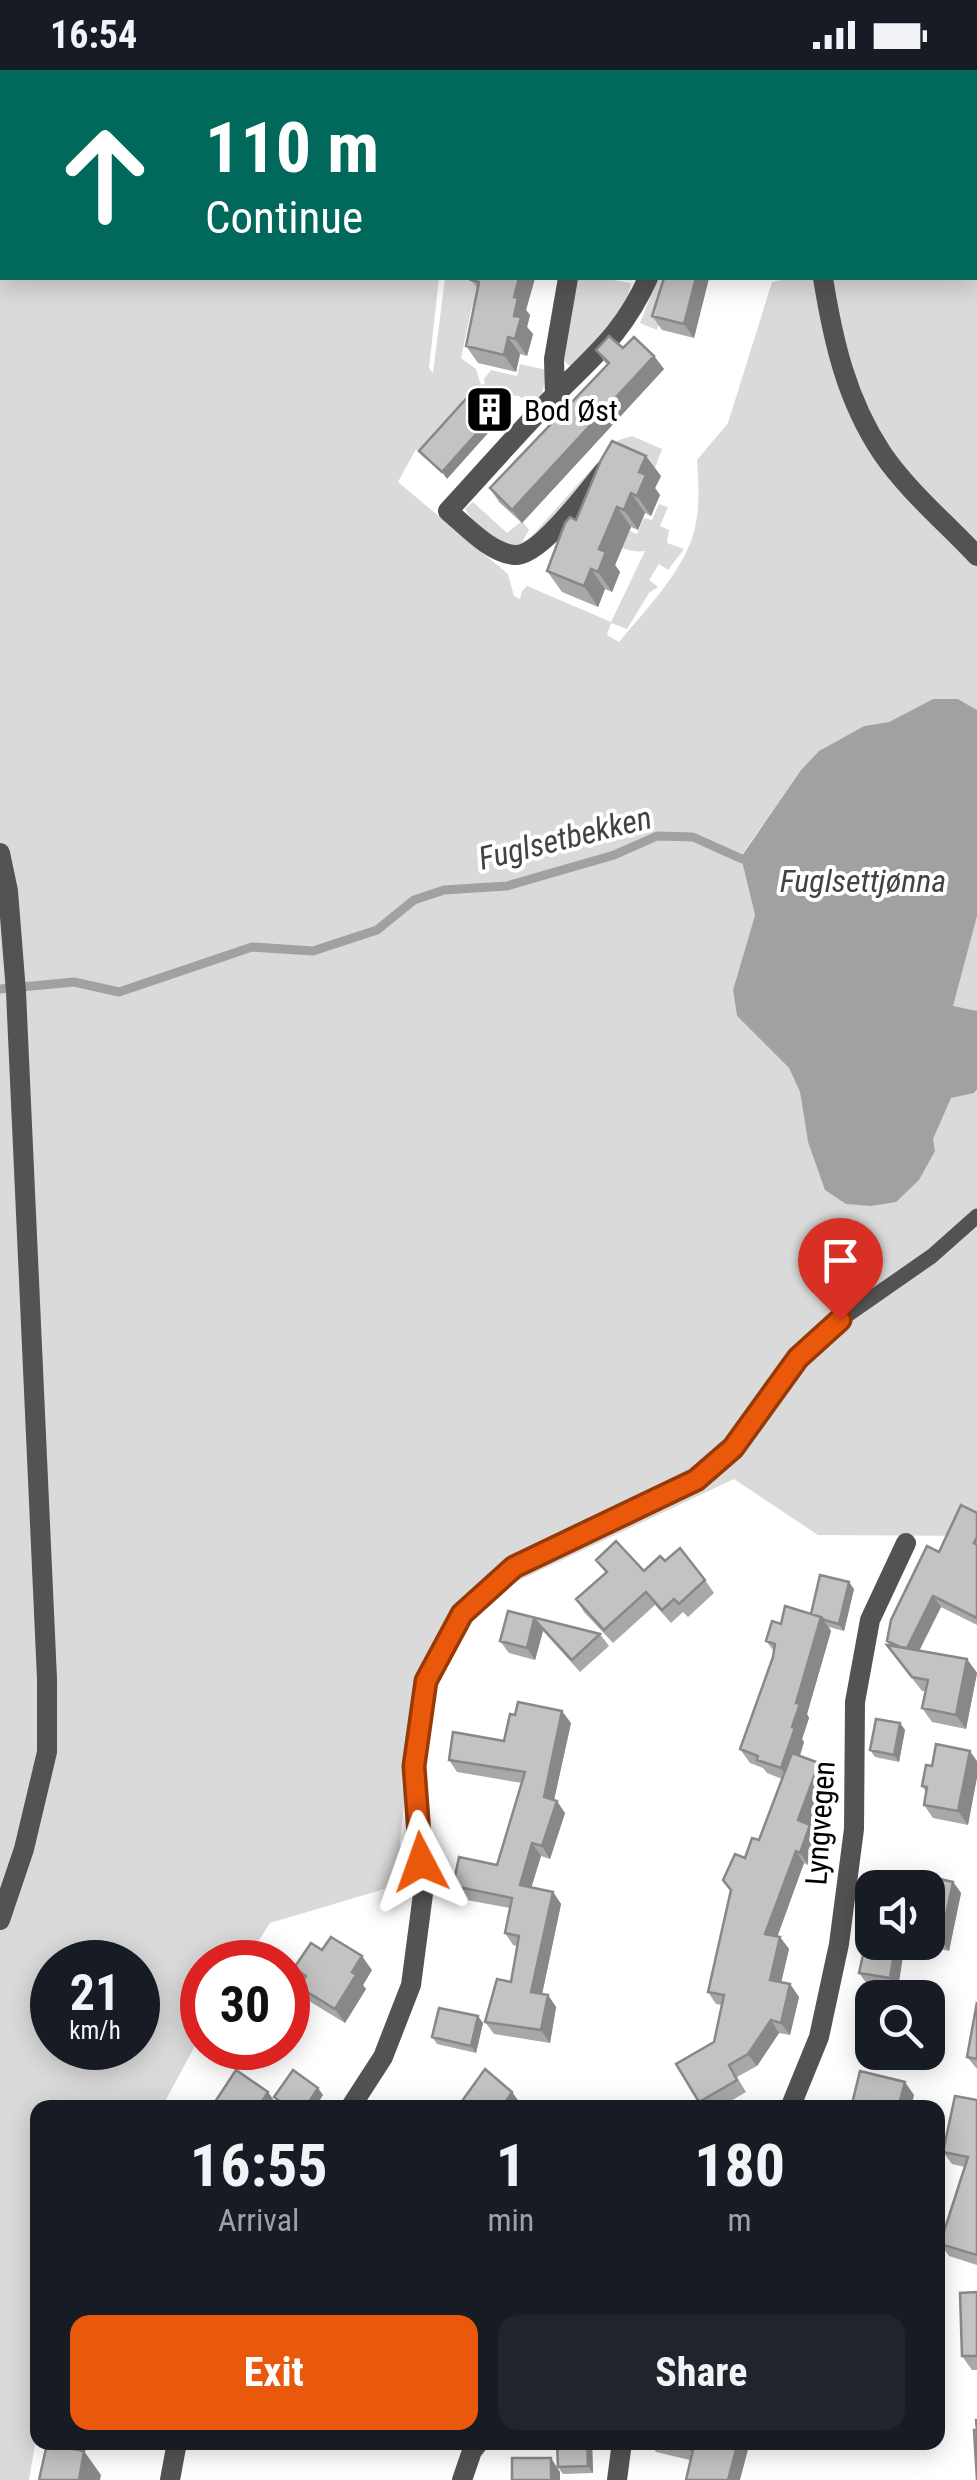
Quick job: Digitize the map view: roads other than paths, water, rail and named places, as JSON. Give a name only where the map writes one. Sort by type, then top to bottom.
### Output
[{"type":"street","points":[[555,396],[554,359],[568,280]]},
{"type":"street","points":[[613,461],[532,552],[518,556],[496,548],[448,511],[555,396],[598,356],[636,306],[647,280]]},
{"type":"street","points":[[823,280],[835,350],[857,408],[883,454],[977,556]]},
{"type":"street","points":[[0,853],[8,891],[16,992],[47,1752],[24,1849],[0,1920]]},
{"type":"street","points":[[355,2100],[383,2057],[412,1985],[423,1894],[414,1766],[426,1681],[462,1614],[514,1567],[637,1508]]},
{"type":"street","name":"Lyngvegen","points":[[793,2100],[819,2037],[839,1944],[854,1830],[855,1702],[870,1620],[906,1543]]},
{"type":"street","points":[[170,2480],[176,2450]]},
{"type":"street","points":[[462,2480],[473,2450]]},
{"type":"street","points":[[617,2480],[621,2450]]},
{"type":"lane","points":[[637,1508],[696,1480],[733,1448],[798,1358],[840,1320],[932,1256],[977,1216]]},
{"type":"water","name":"Fuglsettjønna","points":[[933,699],[958,699],[977,710],[977,916],[953,1006],[977,1011],[977,1089],[951,1098],[933,1139],[935,1151],[919,1180],[896,1202],[846,1204],[825,1190],[808,1142],[800,1092],[789,1068],[737,1016],[733,990],[755,915],[741,857],[801,770],[819,751],[864,726],[889,722]]},
{"type":"waterway","name":"Fuglsetbekken","points":[[0,989],[74,982],[119,992],[252,947],[313,951],[377,930],[414,900],[444,890],[507,886],[614,855],[657,836],[693,837],[742,859]]},
{"type":"place","name":"Bod Øst","points":[[489,410]]}]
